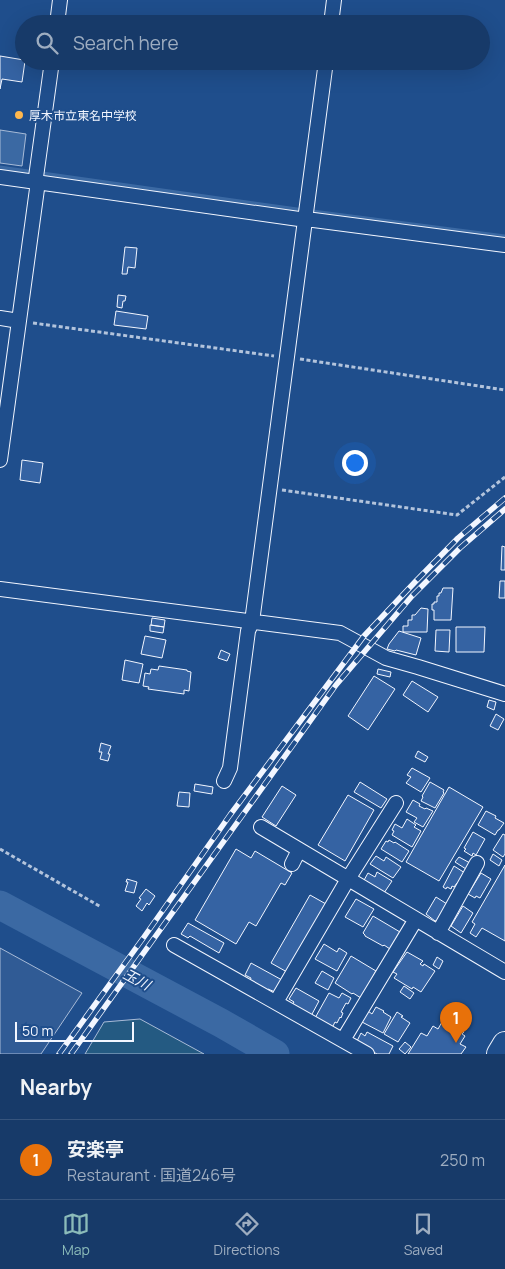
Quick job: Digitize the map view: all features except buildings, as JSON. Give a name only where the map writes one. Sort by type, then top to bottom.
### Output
[{"type":"highway","points":[[499,1054],[505,1044]]},
{"type":"street","points":[[58,15],[60,0]]},
{"type":"street","points":[[332,15],[334,0]]},
{"type":"street","points":[[0,460],[51,70]]},
{"type":"street","points":[[224,781],[230,768],[248,631],[252,622],[325,70]]},
{"type":"street","points":[[0,178],[299,220],[306,219],[505,245]]},
{"type":"street","points":[[0,318],[19,321]]},
{"type":"street","points":[[0,589],[340,634],[386,658],[505,694]]},
{"type":"street","points":[[276,1002],[348,879],[394,811]]},
{"type":"street","points":[[261,827],[505,972]]},
{"type":"street","points":[[292,864],[299,850]]},
{"type":"street","points":[[438,933],[476,863]]},
{"type":"street","points":[[343,1040],[416,919]]},
{"type":"street","points":[[174,944],[367,1054]]},
{"type":"path","points":[[19,321],[286,357],[505,390]]},
{"type":"path","points":[[269,488],[457,515],[505,477]]},
{"type":"path","points":[[0,849],[101,907]]},
{"type":"shaded area","points":[[0,130],[26,134],[22,166],[0,163]]},
{"type":"shaded area","points":[[0,948],[82,993],[41,1054],[0,1054]]},
{"type":"shaded area","points":[[140,1019],[204,1054],[85,1054],[104,1022]]},
{"type":"waterway","points":[[0,168],[505,237]]},
{"type":"waterway","name":"玉川","points":[[0,905],[221,1023],[275,1054]]},
{"type":"railway","points":[[59,1054],[230,815],[364,636],[458,538],[505,498]]},
{"type":"railway","points":[[71,1054],[336,685],[412,596],[460,548],[505,509]]},
{"type":"place","name":"厚木市立東名中学校","points":[[19,115]]},
{"type":"place","name":"安楽亭","points":[[456,1043]]}]
